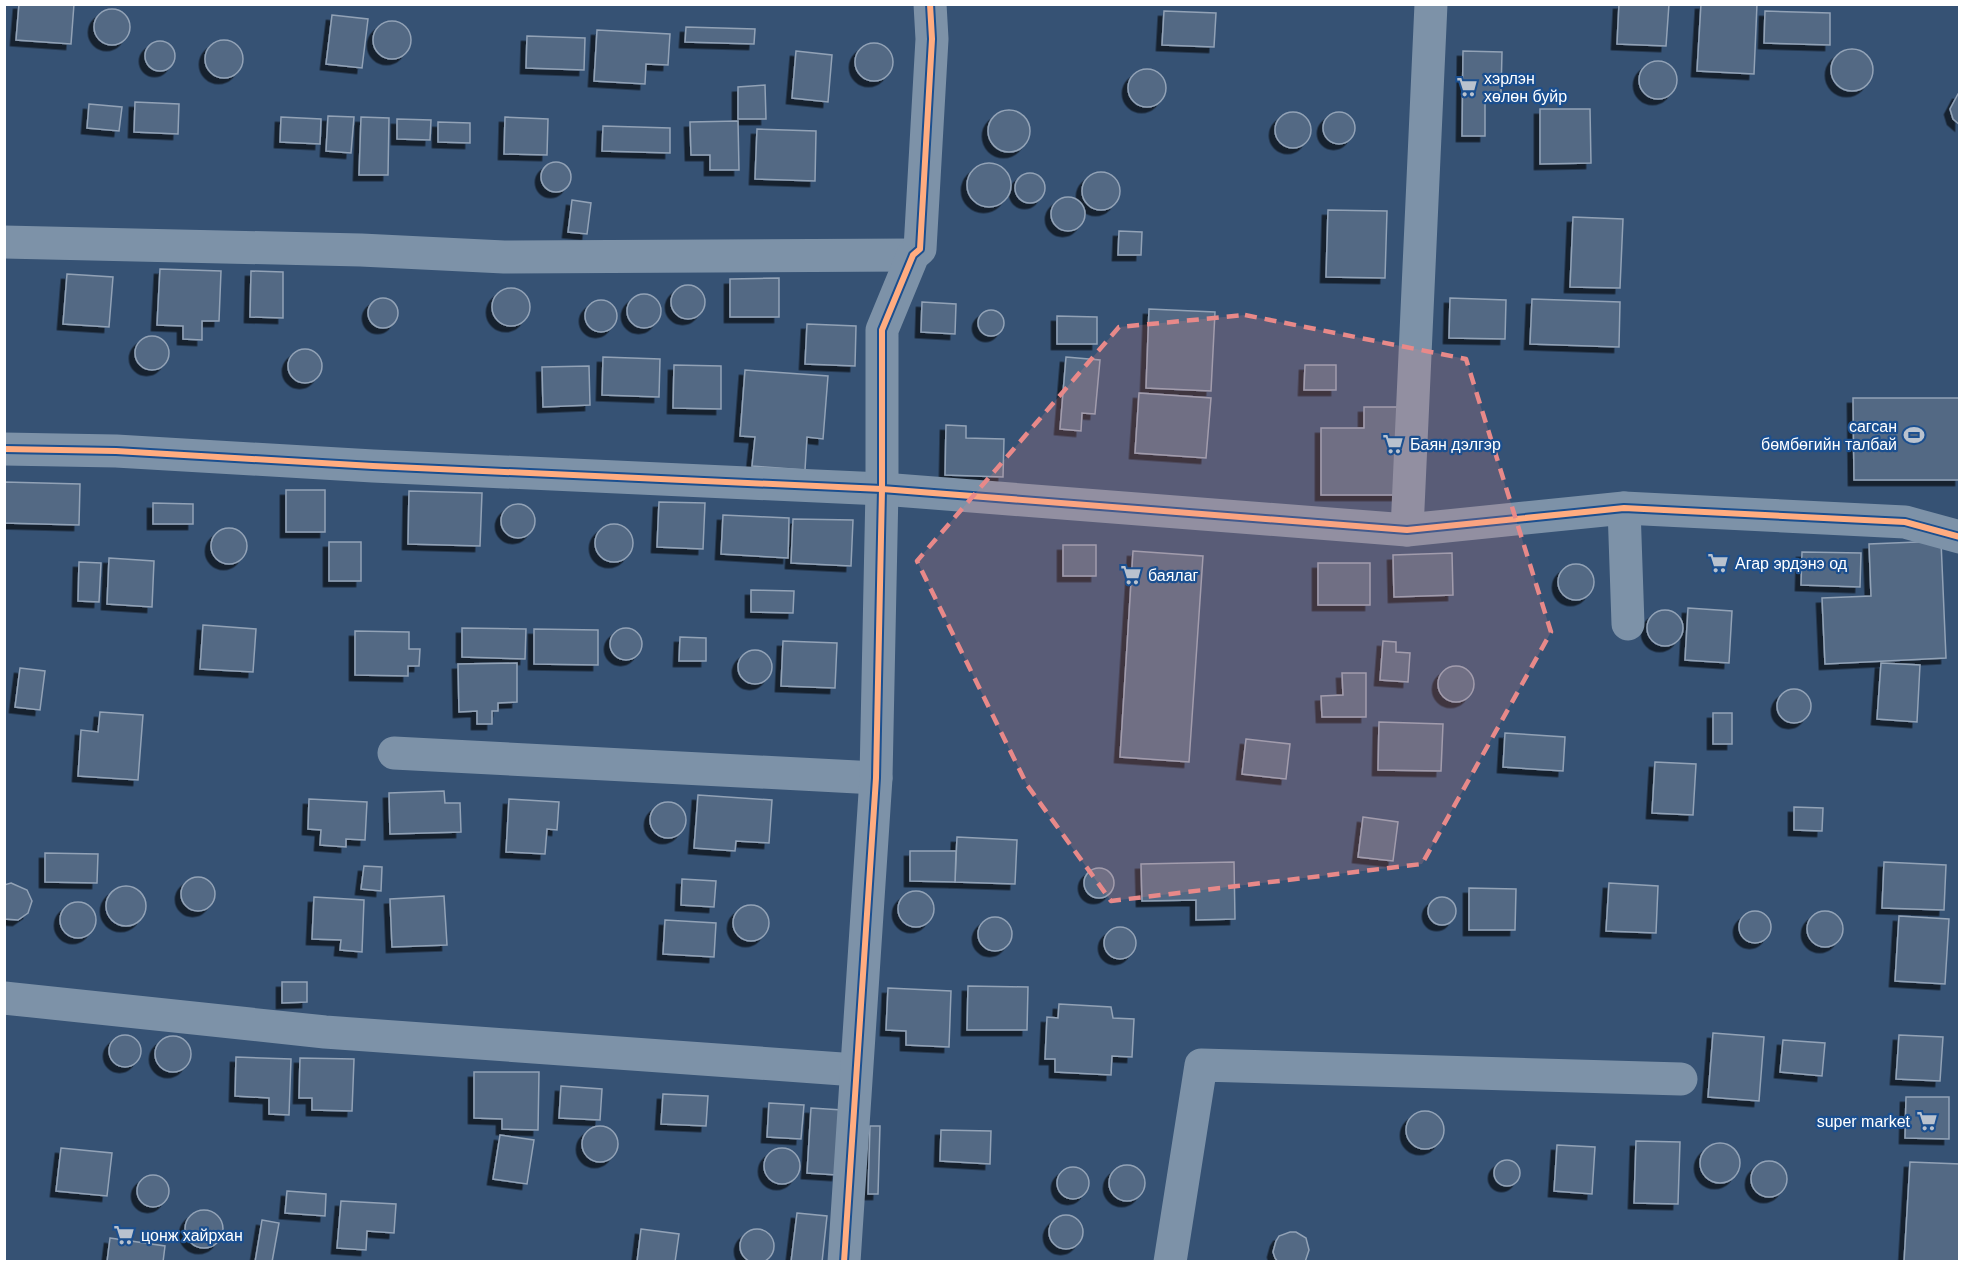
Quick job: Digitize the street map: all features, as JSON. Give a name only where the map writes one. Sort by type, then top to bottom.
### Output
[{"type":"street","points":[[844,1262],[876,778],[882,489],[882,330],[913,255],[920,249],[932,39],[930,4]]},
{"type":"street","points":[[1407,531],[1431,4]]},
{"type":"street","points":[[4,242],[361,250],[504,257],[913,255]]},
{"type":"street","points":[[4,449],[116,451],[384,467],[882,489],[1407,531],[1624,508],[1905,522],[1959,537]]},
{"type":"street","points":[[1624,508],[1628,624]]},
{"type":"street","points":[[394,753],[876,778]]},
{"type":"street","points":[[4,998],[325,1032],[856,1071]]},
{"type":"street","points":[[1170,1262],[1201,1065],[1681,1079]]},
{"type":"highlighted area","points":[[1245,315],[1466,359],[1551,632],[1422,864],[1111,901],[1027,785],[917,561],[1119,327]]},
{"type":"building","points":[[19,4],[74,4],[71,44],[16,40]]},
{"type":"building","points":[[1619,4],[1669,4],[1666,46],[1617,44]]},
{"type":"building","points":[[1701,4],[1757,4],[1754,74],[1697,71]]},
{"type":"building","points":[[112,9],[125,14],[130,27],[125,40],[112,45],[99,40],[94,27],[99,14]]},
{"type":"building","points":[[1164,11],[1216,13],[1214,47],[1162,45]]},
{"type":"building","points":[[1765,11],[1830,13],[1830,45],[1764,43]]},
{"type":"building","points":[[332,15],[368,19],[362,68],[326,64]]},
{"type":"building","points":[[392,21],[405,27],[411,40],[405,53],[392,59],[379,53],[373,40],[379,27]]},
{"type":"building","points":[[686,27],[755,29],[754,44],[685,42]]},
{"type":"building","points":[[597,30],[670,34],[668,65],[646,64],[645,84],[594,81]]},
{"type":"building","points":[[527,36],[585,38],[584,70],[526,68]]},
{"type":"building","points":[[224,40],[237,46],[243,59],[237,72],[224,78],[211,72],[205,59],[211,46]]},
{"type":"building","points":[[160,41],[171,45],[175,56],[171,67],[160,71],[149,67],[145,56],[149,45]]},
{"type":"building","points":[[874,43],[887,49],[893,62],[887,75],[874,81],[861,75],[855,62],[861,49]]},
{"type":"building","points":[[1852,49],[1860,50],[1867,55],[1872,62],[1872,78],[1867,85],[1860,90],[1852,91],[1844,90],[1837,85],[1832,78],[1831,70],[1832,62],[1837,55],[1844,50]]},
{"type":"building","points":[[796,51],[832,55],[828,102],[792,98]]},
{"type":"building","points":[[1463,51],[1502,52],[1501,94],[1485,94],[1485,136],[1462,136]]},
{"type":"building","points":[[1658,61],[1671,67],[1677,80],[1671,93],[1658,99],[1645,93],[1639,80],[1645,67]]},
{"type":"building","points":[[1147,69],[1154,70],[1160,75],[1165,81],[1165,95],[1160,101],[1154,106],[1147,107],[1140,106],[1134,101],[1129,95],[1128,88],[1129,81],[1134,75],[1140,70]]},
{"type":"building","points":[[765,85],[766,119],[738,119],[738,87]]},
{"type":"building","points":[[1960,94],[1960,125],[1953,119],[1950,109]]},
{"type":"building","points":[[135,102],[179,104],[178,134],[134,132]]},
{"type":"building","points":[[89,104],[122,107],[119,131],[87,128]]},
{"type":"building","points":[[1540,109],[1590,109],[1591,163],[1540,164]]},
{"type":"building","points":[[1009,110],[1024,116],[1030,131],[1024,146],[1009,152],[994,146],[988,131],[994,116]]},
{"type":"building","points":[[1293,112],[1306,117],[1311,130],[1306,143],[1293,148],[1280,143],[1275,130],[1280,117]]},
{"type":"building","points":[[1339,112],[1350,117],[1355,128],[1350,139],[1339,144],[1328,139],[1323,128],[1328,117]]},
{"type":"building","points":[[328,116],[354,117],[351,153],[326,151]]},
{"type":"building","points":[[281,117],[321,119],[320,144],[280,142]]},
{"type":"building","points":[[361,117],[389,118],[388,175],[359,175]]},
{"type":"building","points":[[505,117],[548,119],[547,155],[504,154]]},
{"type":"building","points":[[397,119],[431,120],[430,140],[397,139]]},
{"type":"building","points":[[738,121],[739,170],[710,170],[710,155],[691,155],[690,122]]},
{"type":"building","points":[[438,122],[470,123],[470,143],[438,142]]},
{"type":"building","points":[[603,126],[670,128],[670,153],[602,151]]},
{"type":"building","points":[[757,129],[816,131],[815,181],[755,179]]},
{"type":"building","points":[[556,162],[567,166],[571,177],[567,188],[556,192],[545,188],[541,177],[545,166]]},
{"type":"building","points":[[989,163],[998,164],[1005,169],[1010,176],[1010,194],[1005,201],[998,206],[989,207],[980,206],[973,201],[968,194],[967,185],[968,176],[973,169],[980,164]]},
{"type":"building","points":[[1101,172],[1114,178],[1120,191],[1114,204],[1101,210],[1088,204],[1082,191],[1088,178]]},
{"type":"building","points":[[1030,173],[1041,177],[1045,188],[1041,199],[1030,203],[1019,199],[1015,188],[1019,177]]},
{"type":"building","points":[[1068,197],[1080,202],[1085,214],[1080,226],[1068,231],[1056,226],[1051,214],[1056,202]]},
{"type":"building","points":[[572,200],[591,203],[587,234],[568,232]]},
{"type":"building","points":[[1328,210],[1387,211],[1385,278],[1326,277]]},
{"type":"building","points":[[1573,217],[1623,219],[1620,288],[1570,287]]},
{"type":"building","points":[[1119,231],[1142,232],[1141,255],[1118,255]]},
{"type":"building","points":[[160,269],[221,271],[219,321],[202,321],[202,340],[183,339],[183,326],[157,325]]},
{"type":"building","points":[[251,271],[283,272],[283,318],[250,317]]},
{"type":"building","points":[[67,274],[113,277],[109,327],[63,324]]},
{"type":"building","points":[[779,278],[779,317],[730,317],[730,279]]},
{"type":"building","points":[[688,285],[700,290],[705,302],[700,314],[688,319],[676,314],[671,302],[676,290]]},
{"type":"building","points":[[511,288],[525,293],[530,307],[525,321],[511,326],[497,321],[492,307],[497,293]]},
{"type":"building","points":[[644,294],[656,299],[661,311],[656,323],[644,328],[632,323],[627,311],[632,299]]},
{"type":"building","points":[[383,298],[394,302],[398,313],[394,324],[383,328],[372,324],[368,313],[372,302]]},
{"type":"building","points":[[1450,298],[1506,300],[1505,339],[1449,338]]},
{"type":"building","points":[[1532,299],[1620,302],[1619,347],[1530,344]]},
{"type":"building","points":[[601,300],[612,305],[617,316],[612,327],[601,332],[590,327],[585,316],[590,305]]},
{"type":"building","points":[[922,302],[956,304],[955,334],[921,332]]},
{"type":"building","points":[[1149,309],[1215,312],[1211,391],[1146,388]]},
{"type":"building","points":[[991,310],[1000,314],[1004,323],[1000,332],[991,336],[982,332],[978,323],[982,314]]},
{"type":"building","points":[[1057,316],[1097,317],[1097,344],[1057,344]]},
{"type":"building","points":[[807,324],[856,326],[855,366],[805,364]]},
{"type":"building","points":[[152,336],[164,341],[169,353],[164,365],[152,370],[140,365],[135,353],[140,341]]},
{"type":"building","points":[[305,349],[317,354],[322,366],[317,378],[305,383],[293,378],[288,366],[293,354]]},
{"type":"building","points":[[603,357],[660,359],[659,397],[602,395]]},
{"type":"building","points":[[1066,357],[1100,360],[1095,414],[1082,413],[1081,431],[1060,429]]},
{"type":"building","points":[[674,365],[721,366],[721,409],[673,408]]},
{"type":"building","points":[[1305,365],[1336,365],[1336,390],[1304,390]]},
{"type":"building","points":[[589,366],[590,405],[543,407],[542,367]]},
{"type":"building","points":[[745,370],[828,376],[823,439],[807,437],[805,470],[752,466],[755,437],[740,436]]},
{"type":"building","points":[[1139,393],[1211,398],[1206,458],[1135,453]]},
{"type":"building","points":[[1853,398],[1960,398],[1960,480],[1854,480]]},
{"type":"building","points":[[1364,407],[1402,407],[1402,495],[1321,495],[1321,428],[1364,428]]},
{"type":"building","points":[[946,425],[966,426],[966,438],[1004,439],[1003,477],[945,475]]},
{"type":"building","points":[[4,482],[80,484],[79,525],[4,523]]},
{"type":"building","points":[[286,490],[325,490],[325,532],[286,532]]},
{"type":"building","points":[[409,491],[482,493],[480,546],[408,544]]},
{"type":"building","points":[[659,502],[705,503],[703,549],[657,547]]},
{"type":"building","points":[[153,503],[193,504],[193,524],[153,524]]},
{"type":"building","points":[[518,504],[530,509],[535,521],[530,533],[518,538],[506,533],[501,521],[506,509]]},
{"type":"building","points":[[723,515],[789,518],[788,558],[721,554]]},
{"type":"building","points":[[793,519],[853,520],[851,566],[791,563]]},
{"type":"building","points":[[614,524],[621,525],[627,530],[632,536],[632,550],[627,556],[621,561],[614,562],[607,561],[601,556],[596,550],[595,543],[596,536],[601,530],[607,525]]},
{"type":"building","points":[[229,528],[241,534],[247,546],[241,558],[229,564],[217,558],[211,546],[217,534]]},
{"type":"building","points":[[1941,541],[1946,658],[1825,664],[1822,598],[1871,596],[1869,544]]},
{"type":"building","points":[[329,542],[361,542],[361,581],[329,581]]},
{"type":"building","points":[[1063,545],[1096,545],[1096,576],[1063,576]]},
{"type":"building","points":[[1133,551],[1203,556],[1189,762],[1120,757]]},
{"type":"building","points":[[1802,552],[1861,553],[1860,587],[1801,585]]},
{"type":"building","points":[[1452,553],[1453,595],[1394,597],[1393,555]]},
{"type":"building","points":[[109,558],[154,561],[152,607],[107,604]]},
{"type":"building","points":[[79,562],[101,563],[99,602],[78,601]]},
{"type":"building","points":[[1318,563],[1370,563],[1370,605],[1318,605]]},
{"type":"building","points":[[1576,564],[1588,570],[1594,582],[1588,594],[1576,600],[1564,594],[1558,582],[1564,570]]},
{"type":"building","points":[[751,590],[794,591],[793,613],[751,612]]},
{"type":"building","points":[[1688,608],[1732,611],[1729,663],[1685,660]]},
{"type":"building","points":[[1665,610],[1677,616],[1683,628],[1677,640],[1665,646],[1653,640],[1647,628],[1653,616]]},
{"type":"building","points":[[203,625],[256,629],[253,672],[200,669]]},
{"type":"building","points":[[462,628],[526,629],[525,659],[462,657]]},
{"type":"building","points":[[626,628],[637,633],[642,644],[637,655],[626,660],[615,655],[610,644],[615,633]]},
{"type":"building","points":[[534,629],[598,630],[598,665],[534,664]]},
{"type":"building","points":[[355,631],[409,632],[409,649],[420,649],[419,666],[408,666],[408,676],[355,675]]},
{"type":"building","points":[[680,637],[706,638],[706,661],[679,661]]},
{"type":"building","points":[[783,641],[837,643],[835,688],[781,686]]},
{"type":"building","points":[[1383,641],[1396,642],[1396,652],[1410,653],[1408,682],[1380,680]]},
{"type":"building","points":[[755,650],[767,655],[772,667],[767,679],[755,684],[743,679],[738,667],[743,655]]},
{"type":"building","points":[[517,663],[517,702],[498,703],[498,711],[492,711],[492,724],[477,724],[477,711],[459,712],[458,664]]},
{"type":"building","points":[[1881,663],[1920,665],[1917,722],[1877,719]]},
{"type":"building","points":[[1456,666],[1469,671],[1474,684],[1469,697],[1456,702],[1443,697],[1438,684],[1443,671]]},
{"type":"building","points":[[20,668],[45,671],[40,710],[15,707]]},
{"type":"building","points":[[1342,673],[1366,673],[1366,717],[1322,717],[1321,696],[1343,695]]},
{"type":"building","points":[[1794,689],[1806,694],[1811,706],[1806,718],[1794,723],[1782,718],[1777,706],[1782,694]]},
{"type":"building","points":[[100,712],[143,715],[138,780],[78,776],[81,730],[98,732]]},
{"type":"building","points":[[1713,713],[1732,713],[1732,744],[1713,744]]},
{"type":"building","points":[[1379,722],[1443,724],[1441,771],[1378,770]]},
{"type":"building","points":[[1505,733],[1565,737],[1563,771],[1503,767]]},
{"type":"building","points":[[1246,739],[1290,744],[1286,779],[1242,774]]},
{"type":"building","points":[[1655,762],[1696,764],[1693,815],[1652,813]]},
{"type":"building","points":[[444,791],[445,803],[460,803],[461,832],[390,834],[389,793]]},
{"type":"building","points":[[698,795],[772,800],[769,843],[736,841],[735,851],[694,848]]},
{"type":"building","points":[[309,799],[367,802],[365,840],[346,839],[346,847],[320,845],[321,830],[308,829]]},
{"type":"building","points":[[509,799],[559,802],[557,830],[547,829],[545,854],[506,852]]},
{"type":"building","points":[[668,802],[680,808],[686,820],[680,832],[668,838],[656,832],[650,820],[656,808]]},
{"type":"building","points":[[1794,807],[1823,808],[1822,831],[1794,830]]},
{"type":"building","points":[[1363,817],[1398,822],[1393,861],[1358,857]]},
{"type":"building","points":[[957,837],[1017,840],[1015,884],[955,882]]},
{"type":"building","points":[[910,851],[956,851],[955,882],[910,881]]},
{"type":"building","points":[[45,853],[98,854],[97,883],[45,882]]},
{"type":"building","points":[[1234,862],[1235,919],[1196,920],[1196,900],[1142,901],[1141,864]]},
{"type":"building","points":[[1884,862],[1946,865],[1944,910],[1882,908]]},
{"type":"building","points":[[364,866],[382,867],[381,891],[361,889]]},
{"type":"building","points":[[1099,868],[1105,869],[1113,877],[1113,889],[1105,897],[1099,898],[1093,897],[1085,889],[1084,883],[1085,877],[1093,869]]},
{"type":"building","points":[[198,877],[210,882],[215,894],[210,906],[198,911],[186,906],[181,894],[186,882]]},
{"type":"building","points":[[682,879],[716,881],[714,907],[681,905]]},
{"type":"building","points":[[11,883],[27,890],[32,901],[28,913],[18,920],[4,919],[4,885]]},
{"type":"building","points":[[1609,883],[1658,886],[1656,933],[1606,931]]},
{"type":"building","points":[[126,886],[140,892],[146,906],[140,920],[126,926],[112,920],[106,906],[112,892]]},
{"type":"building","points":[[1469,888],[1516,889],[1515,930],[1469,930]]},
{"type":"building","points":[[916,891],[928,897],[934,909],[928,921],[916,927],[904,921],[898,909],[904,897]]},
{"type":"building","points":[[444,896],[447,945],[392,947],[390,899]]},
{"type":"building","points":[[314,897],[364,900],[362,952],[340,950],[341,940],[312,939]]},
{"type":"building","points":[[1442,897],[1452,901],[1456,911],[1452,921],[1442,925],[1432,921],[1428,911],[1432,901]]},
{"type":"building","points":[[78,902],[91,907],[96,920],[91,933],[78,938],[65,933],[60,920],[65,907]]},
{"type":"building","points":[[751,905],[763,911],[769,923],[763,935],[751,941],[739,935],[733,923],[739,911]]},
{"type":"building","points":[[1755,911],[1766,916],[1771,927],[1766,938],[1755,943],[1744,938],[1739,927],[1744,916]]},
{"type":"building","points":[[1825,911],[1838,916],[1843,929],[1838,942],[1825,947],[1812,942],[1807,929],[1812,916]]},
{"type":"building","points":[[1899,916],[1949,919],[1945,984],[1895,981]]},
{"type":"building","points":[[995,917],[1007,922],[1012,934],[1007,946],[995,951],[983,946],[978,934],[983,922]]},
{"type":"building","points":[[665,920],[716,923],[714,957],[663,954]]},
{"type":"building","points":[[1120,927],[1132,931],[1136,943],[1132,955],[1120,959],[1108,955],[1104,943],[1108,931]]},
{"type":"building","points":[[282,982],[307,982],[307,1002],[282,1003]]},
{"type":"building","points":[[968,986],[1028,987],[1027,1030],[967,1030]]},
{"type":"building","points":[[888,988],[951,991],[949,1047],[906,1045],[906,1031],[886,1030]]},
{"type":"building","points":[[1059,1004],[1111,1007],[1113,1018],[1134,1019],[1132,1057],[1112,1056],[1111,1075],[1055,1072],[1055,1059],[1045,1059],[1047,1017],[1058,1018]]},
{"type":"building","points":[[1713,1033],[1764,1037],[1759,1101],[1708,1097]]},
{"type":"building","points":[[125,1035],[137,1039],[141,1051],[137,1063],[125,1067],[113,1063],[109,1051],[113,1039]]},
{"type":"building","points":[[1899,1035],[1943,1037],[1940,1081],[1896,1079]]},
{"type":"building","points":[[173,1036],[186,1041],[191,1054],[186,1067],[173,1072],[160,1067],[155,1054],[160,1041]]},
{"type":"building","points":[[1783,1040],[1825,1043],[1822,1076],[1780,1072]]},
{"type":"building","points":[[236,1057],[291,1059],[289,1115],[269,1114],[269,1098],[235,1096]]},
{"type":"building","points":[[300,1058],[354,1059],[352,1111],[312,1110],[312,1098],[299,1098]]},
{"type":"building","points":[[474,1072],[539,1072],[538,1130],[502,1129],[502,1119],[474,1118]]},
{"type":"building","points":[[561,1086],[602,1089],[600,1120],[559,1118]]},
{"type":"building","points":[[663,1094],[708,1096],[706,1126],[661,1124]]},
{"type":"building","points":[[1906,1097],[1949,1097],[1949,1139],[1905,1138]]},
{"type":"building","points":[[769,1103],[804,1105],[801,1139],[767,1137]]},
{"type":"building","points":[[811,1108],[842,1110],[837,1175],[807,1173]]},
{"type":"building","points":[[1425,1111],[1438,1117],[1444,1130],[1438,1143],[1425,1149],[1412,1143],[1406,1130],[1412,1117]]},
{"type":"building","points":[[600,1126],[612,1132],[618,1144],[612,1156],[600,1162],[588,1156],[582,1144],[588,1132]]},
{"type":"building","points":[[870,1126],[880,1126],[878,1194],[868,1194]]},
{"type":"building","points":[[941,1130],[991,1131],[990,1164],[940,1161]]},
{"type":"building","points":[[500,1135],[534,1140],[527,1184],[493,1179]]},
{"type":"building","points":[[1636,1141],[1680,1142],[1678,1204],[1634,1203]]},
{"type":"building","points":[[1720,1143],[1734,1149],[1740,1163],[1734,1177],[1720,1183],[1706,1177],[1700,1163],[1706,1149]]},
{"type":"building","points":[[1557,1145],[1595,1147],[1592,1194],[1554,1191]]},
{"type":"building","points":[[61,1148],[112,1153],[107,1196],[56,1191]]},
{"type":"building","points":[[782,1148],[794,1154],[800,1166],[794,1178],[782,1184],[770,1178],[764,1166],[770,1154]]},
{"type":"building","points":[[1507,1160],[1516,1164],[1520,1173],[1516,1182],[1507,1186],[1498,1182],[1494,1173],[1498,1164]]},
{"type":"building","points":[[1769,1161],[1781,1167],[1787,1179],[1781,1191],[1769,1197],[1757,1191],[1751,1179],[1757,1167]]},
{"type":"building","points":[[1910,1162],[1960,1164],[1960,1262],[1904,1262]]},
{"type":"building","points":[[1127,1165],[1140,1170],[1145,1183],[1140,1196],[1127,1201],[1114,1196],[1109,1183],[1114,1170]]},
{"type":"building","points":[[1073,1167],[1084,1172],[1089,1183],[1084,1194],[1073,1199],[1062,1194],[1057,1183],[1062,1172]]},
{"type":"building","points":[[153,1175],[164,1180],[169,1191],[164,1202],[153,1207],[142,1202],[137,1191],[142,1180]]},
{"type":"building","points":[[287,1191],[326,1194],[325,1216],[285,1213]]},
{"type":"building","points":[[341,1201],[396,1204],[394,1233],[367,1231],[366,1250],[337,1248]]},
{"type":"building","points":[[204,1210],[217,1216],[223,1229],[217,1242],[204,1248],[191,1242],[185,1229],[191,1216]]},
{"type":"building","points":[[797,1213],[827,1216],[822,1262],[791,1262]]},
{"type":"building","points":[[1066,1215],[1078,1220],[1083,1232],[1078,1244],[1066,1249],[1054,1244],[1049,1232],[1054,1220]]},
{"type":"building","points":[[262,1220],[279,1223],[272,1262],[255,1262]]},
{"type":"building","points":[[641,1229],[679,1234],[675,1262],[637,1262]]},
{"type":"building","points":[[757,1229],[769,1234],[774,1246],[769,1258],[757,1263],[745,1258],[740,1246],[745,1234]]},
{"type":"building","points":[[1296,1232],[1306,1238],[1309,1250],[1305,1262],[1278,1262],[1275,1258],[1273,1252],[1276,1241],[1279,1236]]},
{"type":"building","points":[[110,1238],[165,1246],[163,1262],[107,1262]]},
{"type":"cycle path","points":[[844,1262],[876,778],[882,489],[882,330],[913,255],[920,249],[932,39],[930,4]]},
{"type":"cycle path","points":[[4,449],[116,451],[373,466],[882,489],[1407,530],[1624,508],[1905,522],[1960,537]]},
{"type":"place","name":"хэрлэн хөлөн буйр","points":[[1467,87]]},
{"type":"place","name":"сагсан бөмбөгийн талбай","points":[[1914,435]]},
{"type":"place","name":"Баян дэлгэр","points":[[1393,444]]},
{"type":"place","name":"Агар эрдэнэ од","points":[[1718,563]]},
{"type":"place","name":"баялаг","points":[[1131,575]]},
{"type":"place","name":"super market","points":[[1927,1121]]},
{"type":"place","name":"цонж хайрхан","points":[[124,1235]]}]
